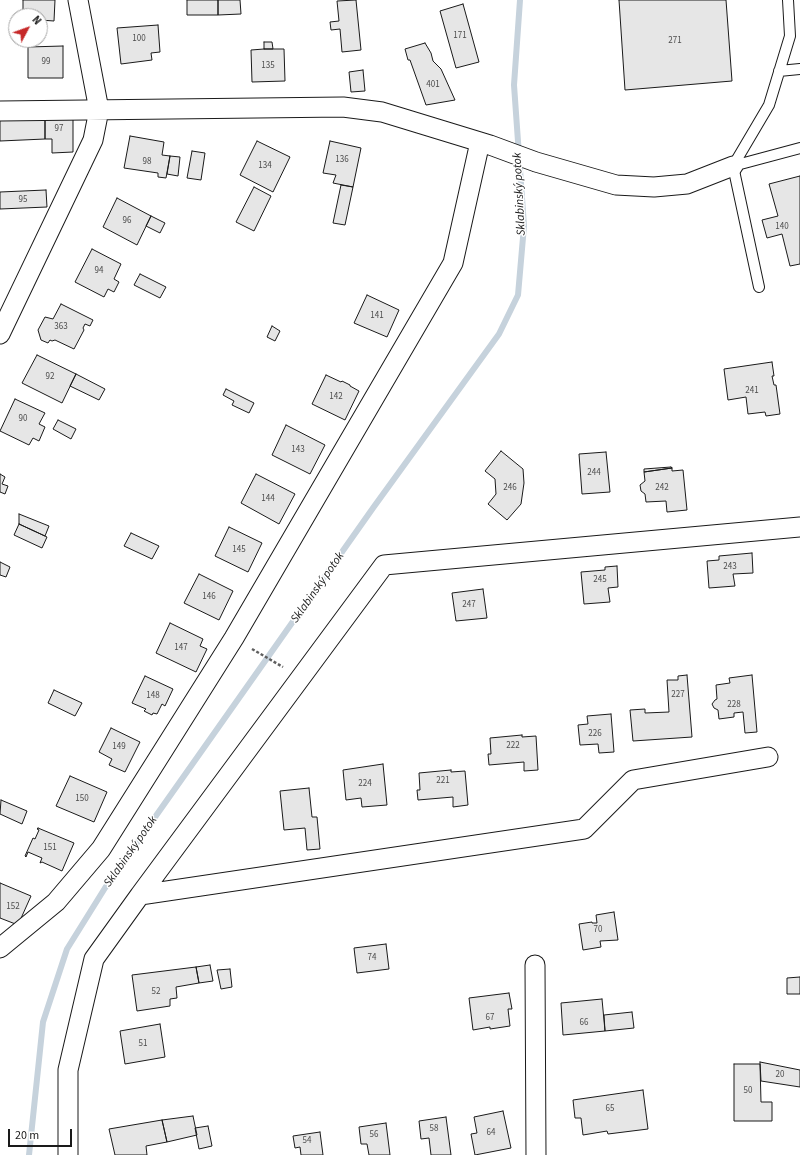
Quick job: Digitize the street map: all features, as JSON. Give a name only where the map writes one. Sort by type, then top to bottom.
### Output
[{"type":"street","points":[[0,334],[93,140],[99,110],[78,0]]},
{"type":"street","points":[[0,111],[343,107],[382,112],[485,144],[536,162],[616,185],[654,187],[687,184],[733,166]]},
{"type":"street","points":[[0,948],[56,902],[101,849],[234,638],[453,263],[485,144]]},
{"type":"street","points":[[68,1155],[68,1070],[94,959],[384,565],[800,526]]},
{"type":"street","points":[[140,895],[584,829],[633,780],[768,758]]},
{"type":"street","points":[[535,965],[536,1155]]},
{"type":"lane","points":[[759,287],[733,166],[768,105],[790,36],[788,0]]},
{"type":"lane","points":[[779,71],[800,69]]},
{"type":"lane","points":[[733,166],[800,148]]},
{"type":"path","points":[[234,638],[301,678]]},
{"type":"building","points":[[23,0],[55,0],[54,21],[48,21],[48,8],[23,8]]},
{"type":"building","points":[[187,0],[218,0],[218,15],[187,15]]},
{"type":"building","points":[[218,0],[240,0],[241,14],[218,15]]},
{"type":"building","points":[[356,0],[361,50],[342,52],[340,29],[331,30],[330,22],[339,21],[337,1]]},
{"type":"building","points":[[619,0],[726,0],[732,81],[625,90]]},
{"type":"building","points":[[463,4],[479,62],[456,68],[440,11]]},
{"type":"building","points":[[158,25],[160,52],[151,53],[152,60],[121,64],[117,28]]},
{"type":"building","points":[[264,42],[272,42],[273,49],[264,49]]},
{"type":"building","points":[[425,43],[431,53],[433,61],[441,69],[455,100],[426,105],[405,49]]},
{"type":"building","points":[[48,46],[63,46],[63,78],[28,78],[28,48],[48,48]]},
{"type":"building","points":[[284,49],[285,81],[252,82],[251,50]]},
{"type":"building","points":[[363,70],[365,91],[351,92],[349,72]]},
{"type":"building","points":[[73,118],[73,152],[52,153],[52,139],[45,139],[45,119]]},
{"type":"building","points":[[45,119],[45,139],[0,141],[0,120]]},
{"type":"building","points":[[130,136],[164,142],[162,155],[170,156],[166,178],[158,177],[158,173],[124,168]]},
{"type":"building","points":[[257,141],[290,157],[273,192],[240,175]]},
{"type":"building","points":[[330,141],[361,148],[353,187],[333,183],[336,175],[323,173]]},
{"type":"building","points":[[192,151],[205,153],[201,180],[187,178]]},
{"type":"building","points":[[170,156],[180,157],[178,176],[167,174]]},
{"type":"building","points":[[800,176],[800,264],[790,266],[782,234],[767,238],[762,220],[778,216],[769,184]]},
{"type":"building","points":[[341,185],[353,187],[345,225],[333,223]]},
{"type":"building","points":[[254,187],[271,196],[254,231],[236,222]]},
{"type":"building","points":[[46,190],[47,207],[0,209],[0,192]]},
{"type":"building","points":[[117,198],[151,216],[137,245],[103,227]]},
{"type":"building","points":[[151,216],[165,223],[160,233],[146,226]]},
{"type":"building","points":[[92,249],[121,264],[114,279],[119,282],[114,292],[108,289],[104,297],[75,282]]},
{"type":"building","points":[[140,274],[166,287],[160,298],[134,285]]},
{"type":"building","points":[[367,295],[399,310],[387,337],[354,323]]},
{"type":"building","points":[[61,304],[93,320],[90,326],[85,324],[83,328],[84,330],[74,349],[55,340],[50,340],[48,343],[41,340],[38,330],[45,317],[53,319]]},
{"type":"building","points":[[272,326],[280,331],[275,341],[267,337]]},
{"type":"building","points":[[37,355],[76,374],[62,403],[22,383]]},
{"type":"building","points":[[772,362],[774,376],[772,376],[774,385],[776,385],[780,414],[766,416],[765,412],[748,414],[746,397],[728,400],[724,369]]},
{"type":"building","points":[[76,374],[105,389],[99,400],[70,386]]},
{"type":"building","points":[[326,375],[341,382],[342,381],[359,391],[345,420],[312,404]]},
{"type":"building","points":[[226,389],[254,403],[249,413],[232,405],[234,401],[223,395]]},
{"type":"building","points":[[15,399],[45,413],[39,424],[45,427],[39,441],[33,438],[29,445],[0,431]]},
{"type":"building","points":[[58,420],[76,429],[71,439],[53,429]]},
{"type":"building","points":[[286,425],[325,445],[310,474],[272,455]]},
{"type":"building","points":[[501,451],[523,469],[524,483],[521,504],[507,520],[488,504],[496,494],[495,479],[485,471]]},
{"type":"building","points":[[606,452],[610,492],[582,494],[579,454]]},
{"type":"building","points":[[672,468],[644,472],[644,469]]},
{"type":"building","points":[[672,468],[672,471],[683,470],[687,510],[667,512],[666,501],[646,502],[645,494],[641,491],[640,485],[645,481],[644,472]]},
{"type":"building","points":[[0,474],[5,477],[2,484],[8,486],[5,494],[0,492]]},
{"type":"building","points":[[256,474],[295,494],[279,524],[241,503]]},
{"type":"building","points":[[19,514],[49,526],[45,536],[19,524]]},
{"type":"building","points":[[19,524],[47,537],[42,548],[14,535]]},
{"type":"building","points":[[229,527],[262,543],[248,572],[215,556]]},
{"type":"building","points":[[131,533],[159,546],[152,559],[124,546]]},
{"type":"building","points":[[752,553],[753,573],[733,574],[735,586],[709,588],[707,561],[719,560],[719,556]]},
{"type":"building","points":[[0,562],[10,567],[6,577],[0,575]]},
{"type":"building","points":[[617,566],[618,587],[608,588],[610,602],[584,604],[581,572],[605,570],[605,567]]},
{"type":"building","points":[[199,574],[233,591],[219,620],[184,603]]},
{"type":"building","points":[[483,589],[487,618],[456,621],[452,593]]},
{"type":"building","points":[[170,623],[203,639],[200,646],[207,649],[196,672],[156,653]]},
{"type":"building","points":[[687,675],[692,737],[633,741],[630,710],[645,709],[645,713],[669,712],[667,680],[678,680],[678,676]]},
{"type":"building","points":[[752,675],[757,732],[745,733],[743,712],[734,713],[734,717],[719,719],[718,710],[714,708],[712,704],[717,699],[716,685],[730,683],[729,678]]},
{"type":"building","points":[[145,676],[173,689],[165,706],[162,704],[157,714],[153,713],[152,715],[144,711],[146,709],[132,703]]},
{"type":"building","points":[[54,690],[82,703],[75,716],[48,703]]},
{"type":"building","points":[[611,714],[614,752],[599,753],[598,744],[580,745],[578,725],[588,724],[587,716]]},
{"type":"building","points":[[111,728],[140,742],[125,772],[109,765],[112,759],[99,752]]},
{"type":"building","points":[[522,735],[522,737],[536,736],[538,770],[524,771],[524,762],[489,765],[488,754],[491,754],[490,738]]},
{"type":"building","points":[[383,764],[387,805],[362,807],[361,798],[346,800],[343,770]]},
{"type":"building","points":[[451,770],[451,772],[465,771],[468,805],[453,807],[453,797],[418,800],[417,790],[420,790],[419,773]]},
{"type":"building","points":[[70,776],[107,792],[94,822],[56,806]]},
{"type":"building","points":[[309,788],[312,817],[317,817],[320,849],[307,850],[305,828],[284,830],[280,791]]},
{"type":"building","points":[[1,800],[27,811],[22,824],[0,814]]},
{"type":"building","points":[[38,828],[74,843],[62,871],[42,862],[40,863],[42,858],[28,852],[26,857],[25,856],[33,838],[35,839],[39,830],[37,829]]},
{"type":"building","points":[[0,883],[31,896],[18,925],[0,918]]},
{"type":"building","points":[[614,912],[618,940],[600,941],[601,947],[583,950],[579,924],[592,922],[597,923],[596,915]]},
{"type":"building","points":[[386,944],[389,969],[357,973],[354,948]]},
{"type":"building","points":[[210,965],[213,981],[199,983],[196,967]]},
{"type":"building","points":[[196,967],[199,983],[176,987],[177,998],[170,999],[170,1006],[137,1011],[132,975]]},
{"type":"building","points":[[230,969],[232,987],[221,989],[217,970]]},
{"type":"building","points":[[800,977],[800,994],[787,994],[787,978]]},
{"type":"building","points":[[509,993],[512,1009],[508,1009],[510,1026],[473,1030],[469,998]]},
{"type":"building","points":[[602,999],[605,1031],[563,1035],[561,1003]]},
{"type":"building","points":[[632,1012],[634,1028],[605,1031],[604,1015]]},
{"type":"building","points":[[160,1024],[165,1057],[125,1064],[120,1031]]},
{"type":"building","points":[[760,1062],[800,1070],[800,1087],[761,1081]]},
{"type":"building","points":[[734,1064],[760,1064],[761,1102],[772,1102],[772,1121],[734,1121]]},
{"type":"building","points":[[643,1090],[648,1129],[608,1134],[607,1131],[583,1135],[581,1118],[575,1118],[573,1100]]},
{"type":"building","points":[[503,1111],[511,1148],[475,1155],[471,1134],[477,1133],[474,1117]]},
{"type":"building","points":[[193,1116],[197,1135],[167,1142],[162,1120]]},
{"type":"building","points":[[446,1117],[451,1155],[431,1155],[429,1138],[421,1139],[419,1121]]},
{"type":"building","points":[[162,1120],[167,1142],[146,1146],[147,1155],[115,1155],[109,1129]]},
{"type":"building","points":[[386,1123],[390,1155],[369,1155],[367,1144],[361,1144],[359,1127]]},
{"type":"building","points":[[208,1126],[212,1146],[199,1149],[195,1128]]},
{"type":"building","points":[[320,1132],[323,1155],[301,1155],[300,1147],[295,1148],[293,1136]]},
{"type":"waterway","name":"Sklabinský potok","points":[[29,1155],[43,1022],[67,949],[105,888],[373,508],[499,334],[518,295],[524,226],[514,85],[520,0]]}]
